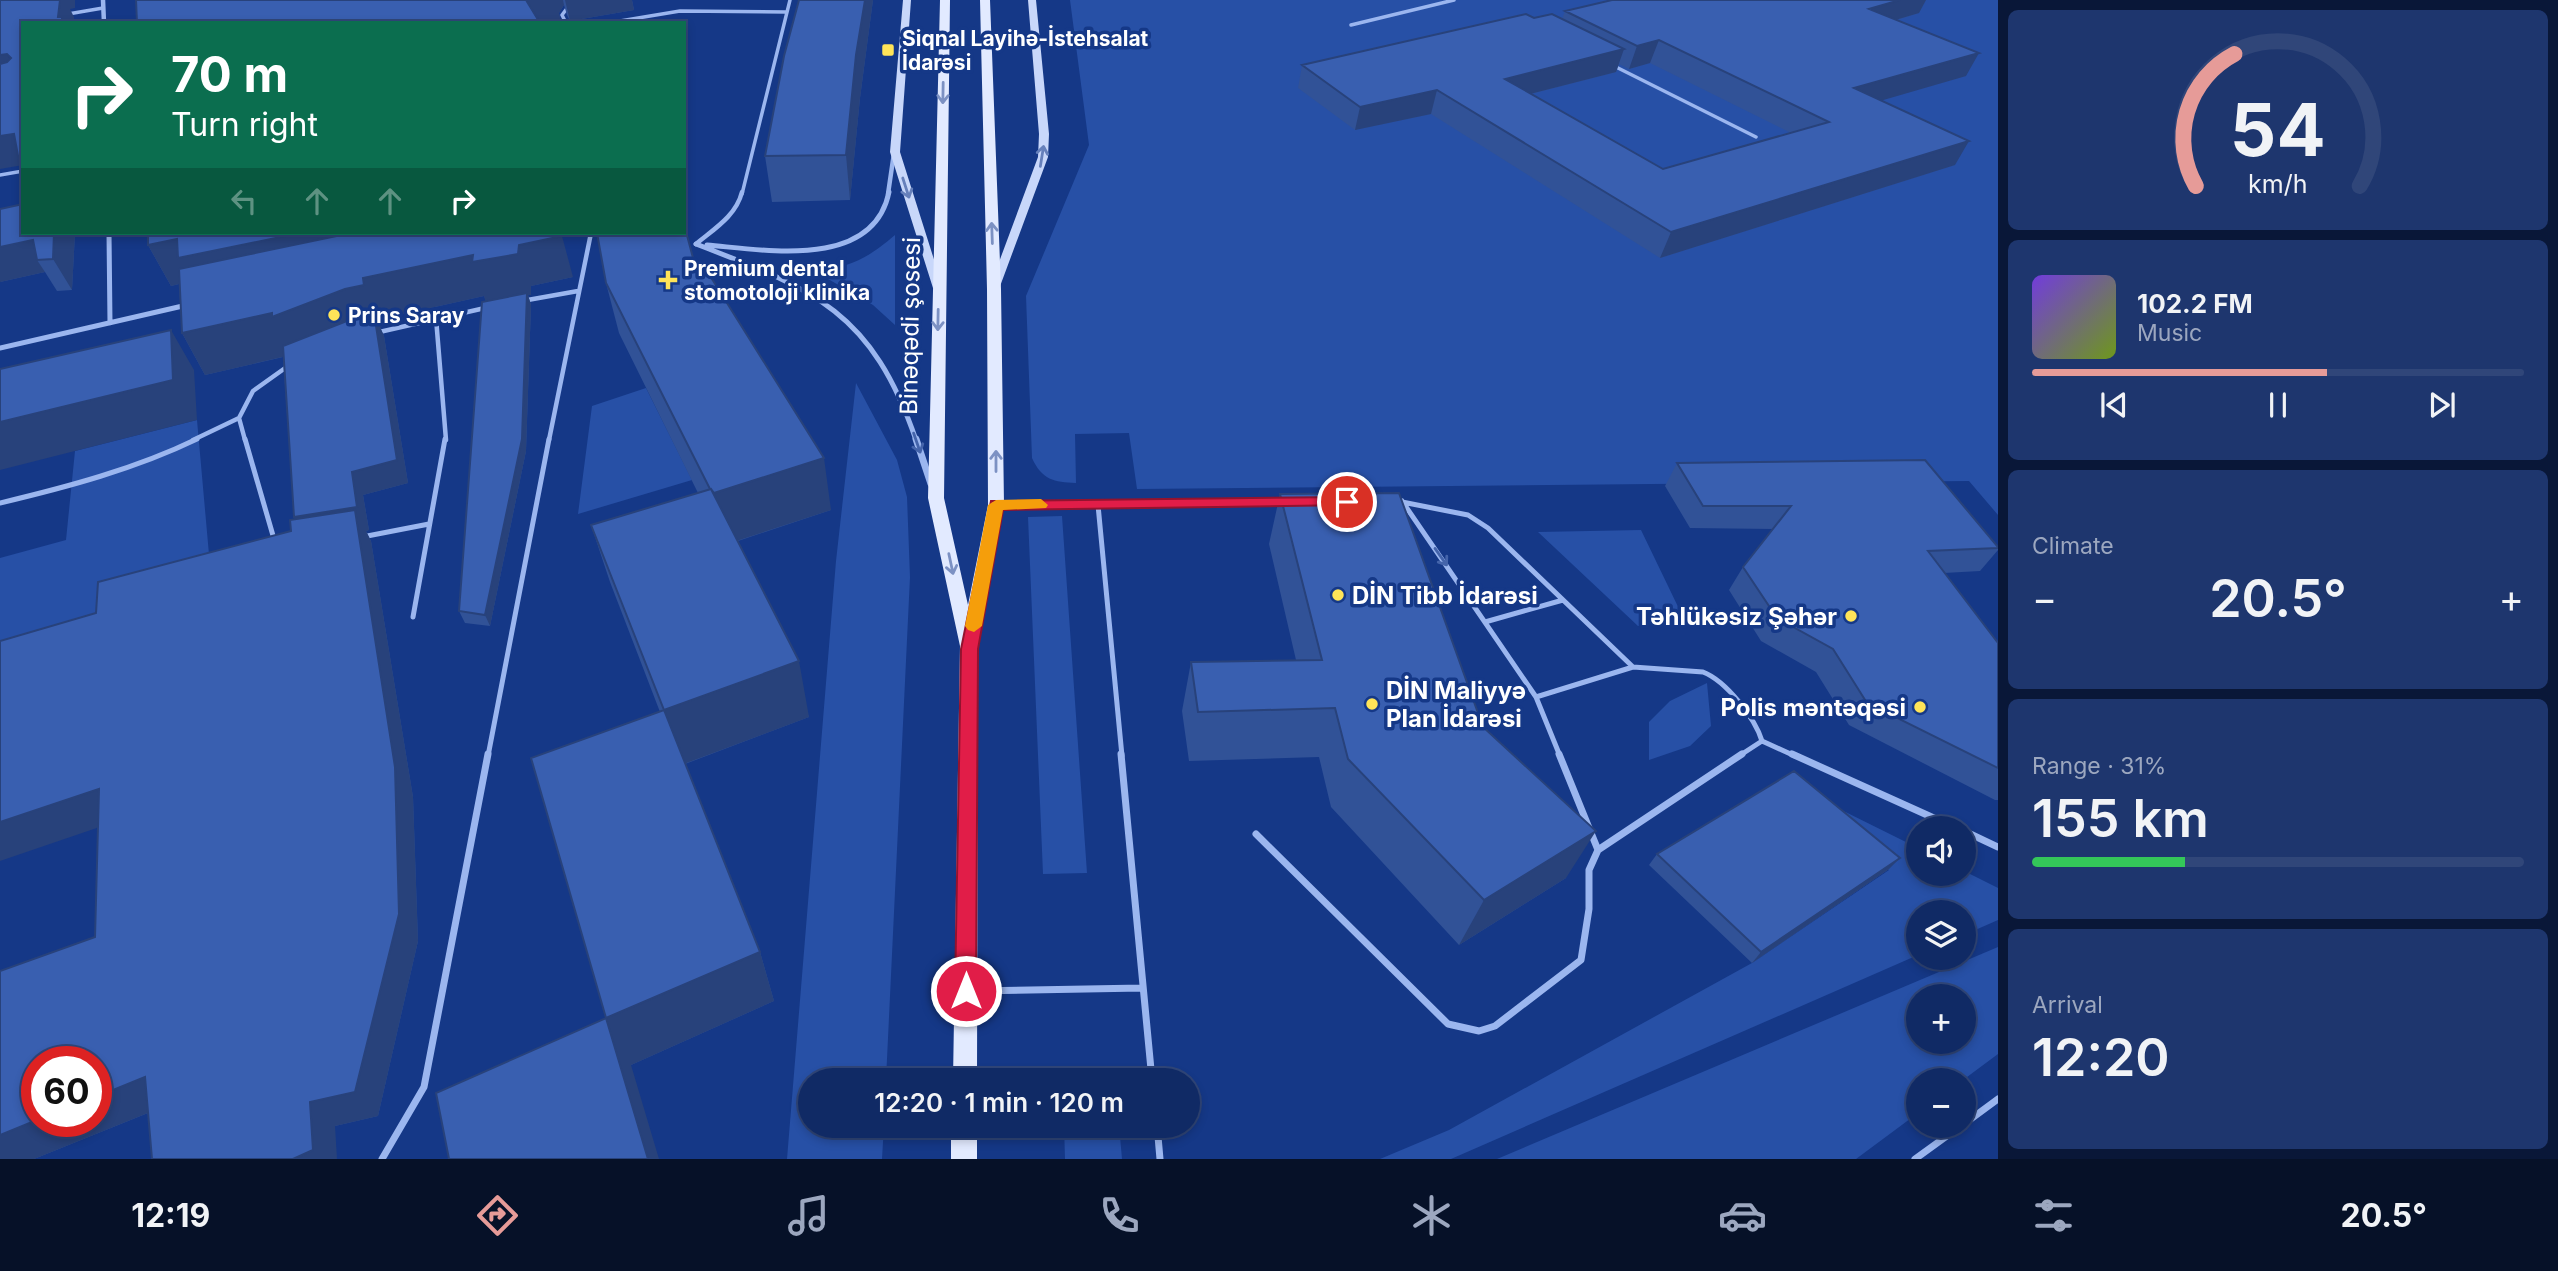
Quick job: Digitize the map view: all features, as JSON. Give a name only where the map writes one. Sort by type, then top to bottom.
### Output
[{"type":"main road","points":[[906,0],[895,152],[939,288]]},
{"type":"main road","name":"Binəqədi şosesi","points":[[945,0],[936,498],[969,649]]},
{"type":"main road","name":"Binəqədi şosesi","points":[[965,1068],[969,649],[996,505],[994,289],[985,0]]},
{"type":"main road","points":[[994,289],[1043,157],[1044,134],[1032,0]]},
{"type":"main road","points":[[964,1138],[964,1159]]},
{"type":"street","points":[[103,0],[104,21]]},
{"type":"street","points":[[685,242],[776,250],[815,249],[855,240],[876,226],[883,215],[895,152]]},
{"type":"street","points":[[109,235],[110,323]]},
{"type":"street","points":[[696,244],[787,280],[825,303],[861,333],[883,362],[905,406],[936,498]]},
{"type":"street","points":[[0,348],[201,302]]},
{"type":"lane","points":[[696,244],[730,216],[740,201],[790,0]]},
{"type":"lane","points":[[1351,25],[1454,0]]},
{"type":"lane","points":[[565,21],[562,15],[567,8],[577,3]]},
{"type":"lane","points":[[65,14],[103,8]]},
{"type":"lane","points":[[620,21],[680,11],[786,12]]},
{"type":"lane","points":[[1602,60],[1756,137]]},
{"type":"lane","points":[[0,175],[21,170]]},
{"type":"lane","points":[[382,1159],[424,1087],[591,235]]},
{"type":"lane","points":[[510,303],[578,291]]},
{"type":"lane","points":[[365,335],[498,306]]},
{"type":"lane","points":[[413,617],[446,445],[436,318]]},
{"type":"lane","points":[[0,503],[55,490],[161,456],[239,418],[253,391],[281,369],[293,364]]},
{"type":"lane","points":[[239,418],[271,538],[279,542]]},
{"type":"lane","points":[[1388,501],[1402,501],[1468,515],[1488,528],[1633,667]]},
{"type":"lane","points":[[1402,501],[1536,697],[1598,850]]},
{"type":"lane","points":[[996,505],[1292,503]]},
{"type":"lane","points":[[1098,505],[1151,1068]]},
{"type":"lane","points":[[351,539],[429,524]]},
{"type":"lane","points":[[1485,622],[1563,600]]},
{"type":"lane","points":[[1536,697],[1633,667],[1703,672],[1713,676],[1756,722],[1762,741],[1928,816]]},
{"type":"lane","points":[[1256,834],[1448,1024],[1479,1031],[1495,1026],[1581,960],[1589,909],[1589,870],[1598,850],[1762,741]]},
{"type":"lane","points":[[1976,837],[1998,847]]},
{"type":"lane","points":[[966,991],[1142,988]]},
{"type":"lane","points":[[1976,1115],[1998,1099]]},
{"type":"lane","points":[[1158,1138],[1160,1159]]},
{"type":"lane","points":[[1915,1159],[1945,1138]]},
{"type":"shaded area","points":[[1070,0],[1998,0],[1998,515],[1969,481],[1137,489],[1129,433],[1075,434],[1076,483],[1050,478],[1040,471],[1032,458],[1026,296],[1089,145]]},
{"type":"shaded area","points":[[895,235],[895,325],[873,305],[816,272],[858,260]]},
{"type":"shaded area","points":[[856,383],[897,460],[907,497],[910,577],[887,1068],[798,1068],[798,1138],[883,1138],[882,1159],[787,1159],[836,561]]},
{"type":"shaded area","points":[[646,388],[692,480],[578,514],[592,406]]},
{"type":"shaded area","points":[[197,420],[212,588],[0,678],[0,558],[66,540],[75,451]]},
{"type":"shaded area","points":[[1062,516],[1087,873],[1043,874],[1028,517]]},
{"type":"shaded area","points":[[1641,530],[1682,615],[1638,626],[1538,532]]},
{"type":"shaded area","points":[[1707,683],[1711,726],[1690,746],[1649,760],[1649,722],[1670,701]]},
{"type":"shaded area","points":[[1785,782],[1906,842],[1906,886],[1976,886],[1976,877],[1998,888],[1998,920],[1976,930],[1976,900],[1906,900],[1906,960],[1451,1159],[1380,1159],[1449,1130],[1752,963],[1889,870]]},
{"type":"shaded area","points":[[1998,947],[1998,1054],[1976,1070],[1976,1068],[1906,1068],[1906,1122],[1856,1159],[1497,1159],[1906,986],[1906,1054],[1976,1054],[1976,984],[1911,984],[1944,970],[1976,970],[1976,956]]},
{"type":"shaded area","points":[[1064,1138],[1120,1138],[1122,1159],[1065,1159]]},
{"type":"building","points":[[0,0],[60,0],[58,17],[62,17],[62,21],[21,21],[21,172],[14,134],[0,136],[0,64],[11,58],[7,54],[0,55]]},
{"type":"building","points":[[136,0],[526,0],[539,21],[137,21]]},
{"type":"building","points":[[799,0],[865,0],[856,55],[846,155],[765,156],[784,56]]},
{"type":"building","points":[[1612,0],[1900,0],[1869,9],[1979,53],[1854,88],[1969,141],[1671,232],[1437,90],[1360,107],[1302,65],[1526,14],[1534,18],[1552,14],[1624,49],[1505,79],[1663,169],[1829,122],[1659,40],[1637,46],[1565,11]]},
{"type":"building","points":[[21,204],[21,235],[54,235],[53,259],[37,260],[33,240],[0,247],[0,209]]},
{"type":"building","points":[[686,232],[697,273],[707,271],[824,458],[714,493],[606,283],[597,235],[686,235]]},
{"type":"building","points":[[148,235],[290,235],[178,258],[177,239],[148,245]]},
{"type":"building","points":[[341,235],[562,236],[519,245],[518,254],[472,262],[473,255],[363,278],[364,285],[345,289],[272,317],[272,313],[182,333],[179,269]]},
{"type":"building","points":[[527,293],[522,439],[485,615],[459,611],[482,302]]},
{"type":"building","points":[[374,313],[397,460],[352,472],[357,507],[294,517],[283,346]]},
{"type":"building","points":[[171,330],[173,380],[0,422],[0,369]]},
{"type":"building","points":[[1925,460],[1998,547],[1928,551],[1998,643],[1998,768],[1867,703],[1833,649],[1777,618],[1743,567],[1791,506],[1703,506],[1677,463]]},
{"type":"building","points":[[711,489],[799,661],[664,710],[591,525]]},
{"type":"building","points":[[1399,493],[1483,727],[1596,831],[1484,900],[1348,759],[1335,708],[1198,712],[1191,662],[1322,660],[1280,494]]},
{"type":"building","points":[[355,510],[395,767],[399,914],[355,1092],[310,1102],[313,1150],[293,1159],[152,1159],[145,1077],[112,1090],[112,1046],[21,1046],[21,1126],[0,1135],[0,971],[95,937],[99,789],[0,822],[0,641],[96,613],[98,582],[291,531],[290,520]]},
{"type":"building","points":[[664,710],[760,952],[606,1018],[531,758]]},
{"type":"building","points":[[1794,771],[1900,858],[1761,952],[1657,854]]},
{"type":"building","points":[[606,1018],[648,1159],[449,1159],[436,1093]]},
{"type":"slow traffic","points":[[974,626],[996,505],[1041,505]]},
{"type":"place","name":"Siqnal Layihə-İstehsalat İdarəsi","points":[[888,50]]},
{"type":"place","name":"Premium dental stomotoloji klinika","points":[[668,280]]},
{"type":"place","name":"Prins Saray","points":[[334,315]]},
{"type":"place","name":"DİN Tibb İdarəsi","points":[[1338,595]]},
{"type":"place","name":"Təhlükəsiz Şəhər","points":[[1851,616]]},
{"type":"place","name":"DİN Maliyyə Plan İdarəsi","points":[[1372,704]]},
{"type":"place","name":"Polis məntəqəsi","points":[[1920,707]]},
{"type":"route","points":[[966,991],[969,649],[996,505],[1347,502]]}]
